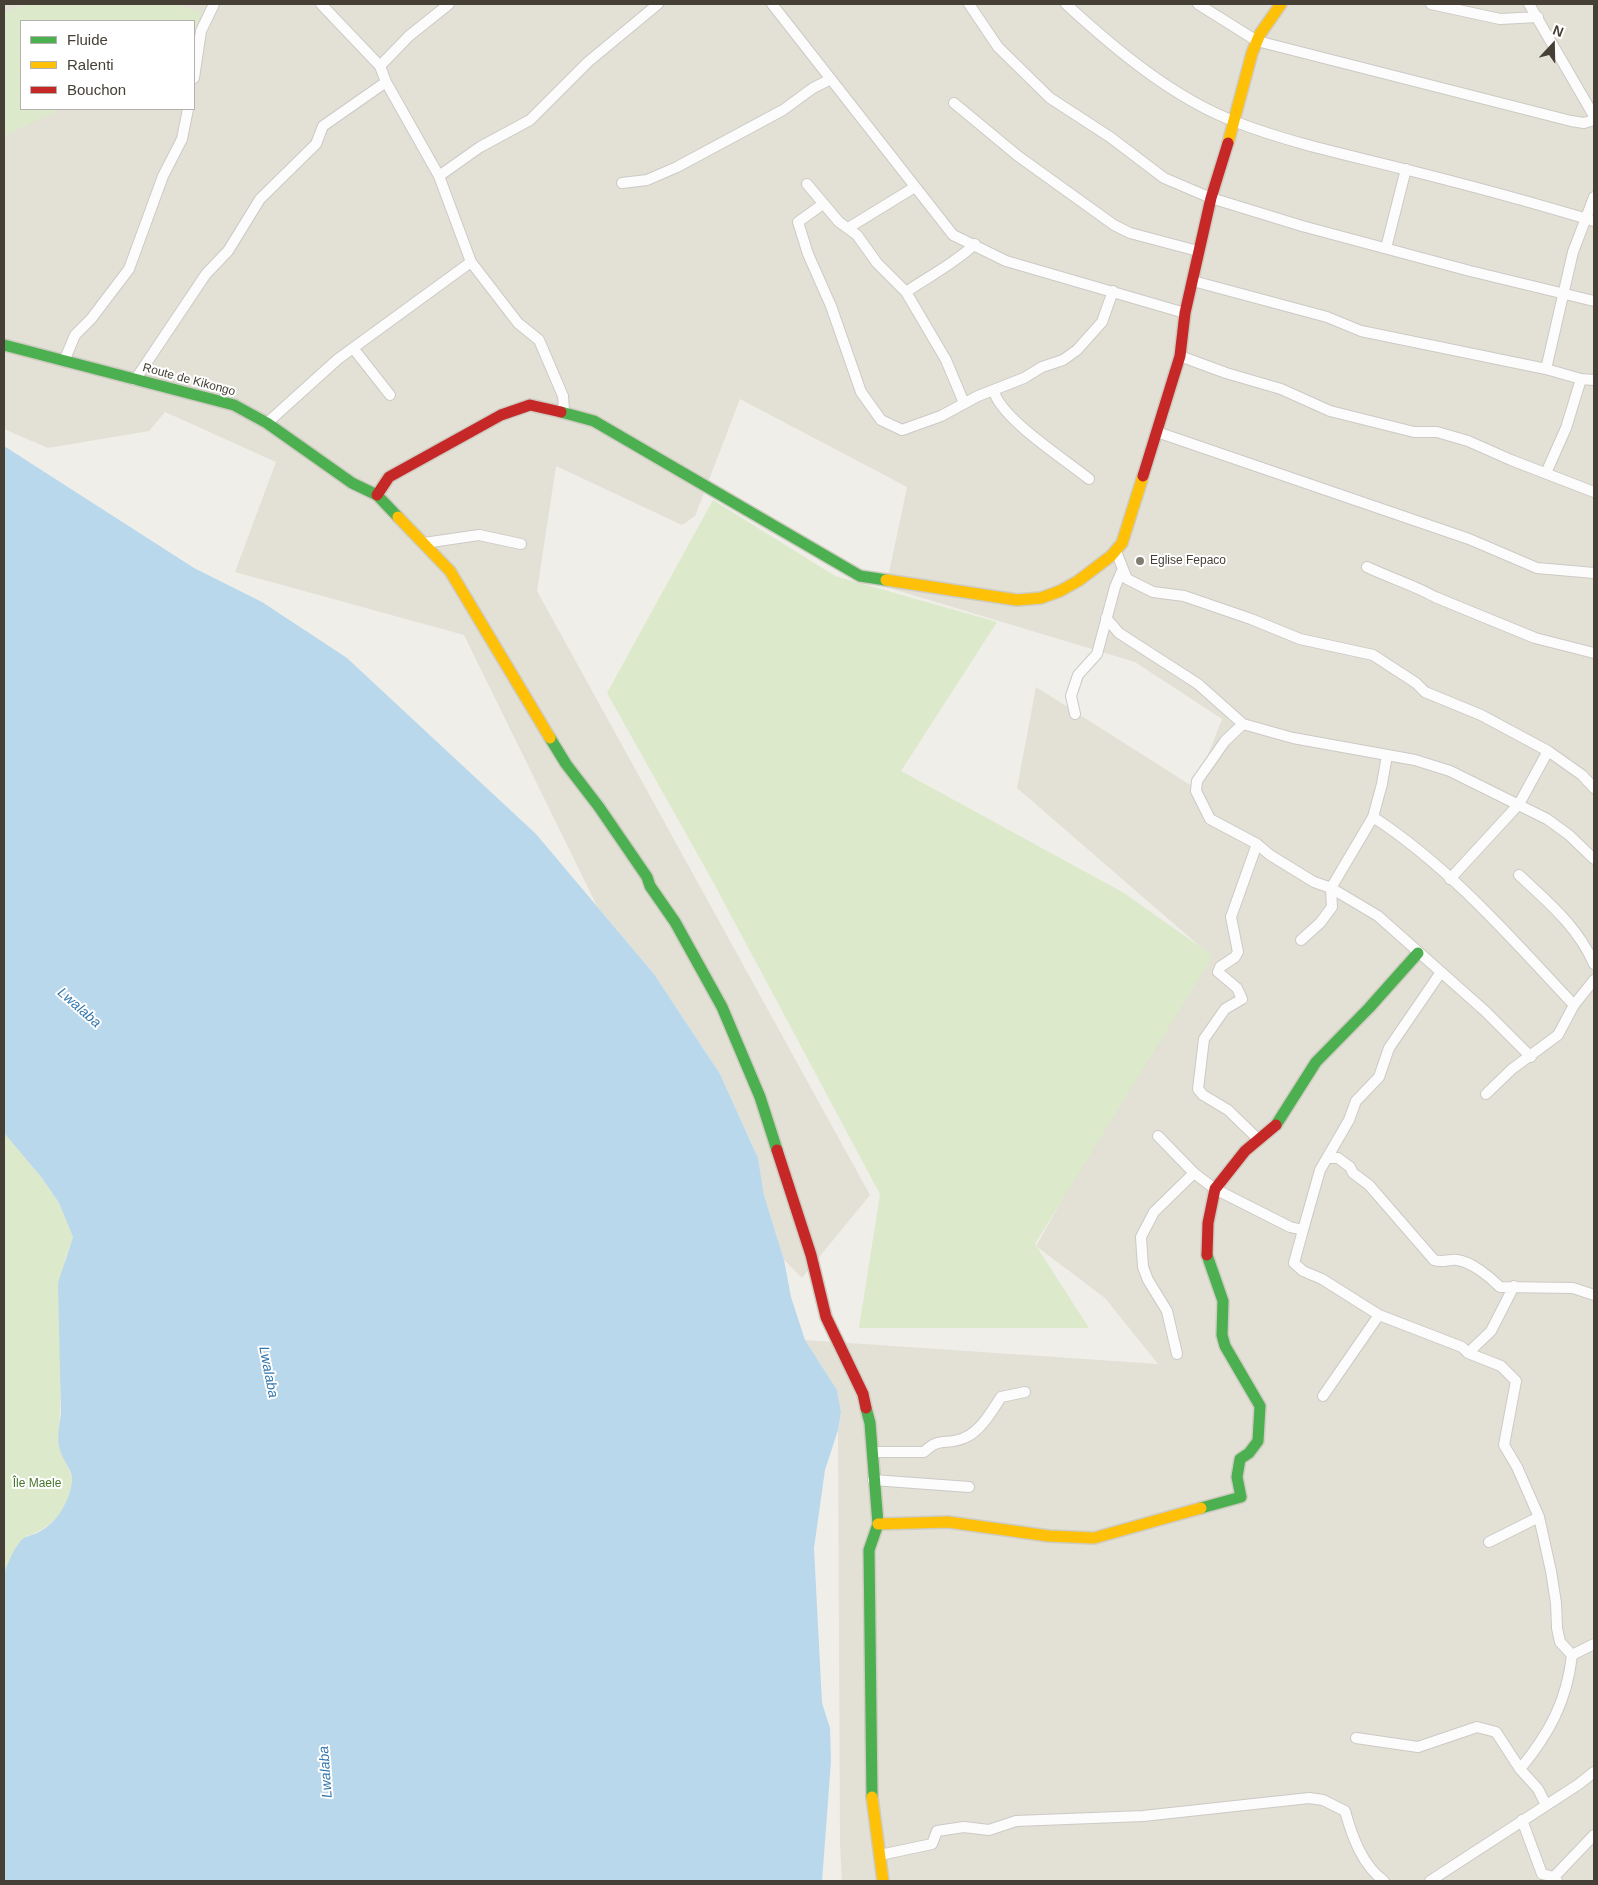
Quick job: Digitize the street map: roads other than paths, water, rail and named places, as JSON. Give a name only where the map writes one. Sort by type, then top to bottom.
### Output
[{"type":"street","points":[[195,71],[201,31],[214,4]]},
{"type":"street","points":[[321,4],[380,66],[386,82],[439,176],[471,262],[518,323],[539,340],[561,389],[564,411]]},
{"type":"street","points":[[380,66],[408,36],[448,4]]},
{"type":"street","points":[[439,176],[480,147],[530,120],[588,62],[658,4]]},
{"type":"street","points":[[772,4],[953,235],[975,244],[1006,261],[1185,313]]},
{"type":"street","points":[[969,4],[998,47],[1050,98],[1110,137],[1164,178],[1211,198],[1386,248],[1594,301]]},
{"type":"street","points":[[1066,4],[1121,53],[1177,92],[1235,122],[1317,148],[1406,169],[1590,220]]},
{"type":"street","points":[[1198,4],[1257,41],[1571,120],[1584,123],[1594,120]]},
{"type":"street","points":[[377,495],[390,477],[501,415],[530,405],[564,411],[594,421],[860,576],[1003,600],[1035,601],[1055,596],[1073,586],[1117,554],[1122,543],[1180,356],[1185,313],[1198,251],[1211,198],[1235,122],[1252,53],[1257,41],[1281,4]]},
{"type":"street","points":[[1431,4],[1500,19],[1538,17]]},
{"type":"street","points":[[1529,4],[1594,116]]},
{"type":"street","points":[[622,183],[647,180],[677,166],[783,110],[813,88],[831,79]]},
{"type":"street","points":[[135,380],[206,274],[228,251],[260,200],[316,144],[323,126],[386,82]]},
{"type":"street","points":[[954,103],[1018,156],[1114,225],[1130,233],[1198,251]]},
{"type":"street","points":[[65,359],[75,335],[91,319],[129,269],[162,176],[182,139],[188,110]]},
{"type":"street","points":[[1386,248],[1406,169]]},
{"type":"street","points":[[807,184],[839,222],[857,235],[877,263],[906,292],[946,360],[964,403]]},
{"type":"street","points":[[848,228],[915,187]]},
{"type":"street","points":[[1546,369],[1565,294],[1573,252],[1590,220],[1594,196]]},
{"type":"street","points":[[823,204],[798,222],[808,254],[832,306],[861,392],[880,420],[902,430],[941,416],[964,403],[994,391],[1042,367],[1063,360],[1077,350],[1102,322],[1113,291]]},
{"type":"street","points":[[906,292],[938,270],[959,259],[975,244]]},
{"type":"street","points":[[267,423],[353,348],[471,262]]},
{"type":"street","points":[[1193,281],[1327,317],[1361,331],[1546,369],[1581,379],[1594,380]]},
{"type":"street","name":"Route de Kikongo","points":[[4,344],[234,405],[267,423],[352,483],[377,495],[450,571],[566,764],[648,877],[650,886],[675,922],[722,1006],[760,1097],[811,1255],[826,1317],[864,1394],[874,1452],[873,1480],[878,1524]]},
{"type":"street","points":[[353,348],[390,396]]},
{"type":"street","points":[[1180,356],[1226,373],[1281,389],[1330,411],[1414,432],[1437,432],[1468,441],[1594,492]]},
{"type":"street","points":[[1546,474],[1566,428],[1581,379]]},
{"type":"street","points":[[994,391],[996,399],[1019,424],[1089,479]]},
{"type":"street","points":[[1157,432],[1469,538],[1537,568],[1594,573]]},
{"type":"street","points":[[424,543],[479,535],[521,544]]},
{"type":"street","points":[[1117,554],[1122,571],[1127,579],[1153,592],[1184,596],[1300,638],[1373,655],[1416,683],[1425,692],[1437,698],[1451,700],[1481,714],[1548,751],[1582,775],[1594,788]]},
{"type":"street","points":[[1367,567],[1535,638],[1594,653]]},
{"type":"street","points":[[1075,714],[1072,703],[1072,691],[1078,675],[1098,654],[1106,618],[1122,571]]},
{"type":"street","points":[[1106,618],[1119,633],[1198,684],[1243,724],[1293,738],[1415,760],[1450,771],[1547,819],[1569,835],[1594,859]]},
{"type":"street","points":[[1243,724],[1209,761],[1198,780],[1196,791],[1210,819],[1257,844],[1270,855],[1314,882],[1331,888],[1378,916],[1485,1011],[1531,1057]]},
{"type":"street","points":[[1450,878],[1519,804],[1548,751]]},
{"type":"street","points":[[1301,940],[1320,923],[1332,907],[1331,888],[1373,817],[1382,784],[1386,755]]},
{"type":"street","points":[[1373,817],[1450,878],[1514,940],[1574,1005]]},
{"type":"street","points":[[1257,844],[1231,917],[1238,952],[1235,957],[1220,966],[1218,972],[1237,988],[1242,999],[1225,1009],[1204,1039],[1198,1088],[1203,1095],[1228,1110],[1258,1139]]},
{"type":"street","points":[[1519,875],[1569,923],[1586,944],[1594,964]]},
{"type":"street","points":[[883,1881],[873,1810],[871,1762],[872,1707],[869,1550],[878,1524],[948,1522],[1049,1536],[1094,1538],[1241,1497],[1238,1477],[1240,1459],[1250,1453],[1258,1442],[1260,1406],[1225,1346],[1222,1335],[1223,1301],[1208,1261],[1206,1246],[1214,1189],[1236,1160],[1275,1126],[1293,1101],[1316,1062],[1369,1008],[1418,953]]},
{"type":"street","points":[[1441,972],[1389,1048],[1379,1077],[1356,1101],[1329,1158],[1320,1170],[1294,1263],[1379,1315],[1462,1347],[1468,1353],[1501,1366],[1516,1381],[1504,1445],[1517,1467],[1539,1517],[1556,1603],[1556,1628],[1560,1642],[1572,1655]]},
{"type":"street","points":[[1486,1094],[1512,1069],[1531,1057],[1558,1035],[1574,1005],[1594,980]]},
{"type":"street","points":[[1158,1136],[1194,1173],[1214,1189],[1290,1227],[1303,1230]]},
{"type":"street","points":[[1329,1158],[1338,1158],[1350,1167],[1353,1174],[1369,1185],[1434,1260],[1445,1262],[1459,1260],[1489,1276],[1500,1287],[1573,1288],[1594,1295]]},
{"type":"street","points":[[1177,1354],[1167,1312],[1148,1280],[1140,1247],[1141,1237],[1154,1212],[1194,1173]]},
{"type":"street","points":[[1468,1353],[1491,1331],[1514,1286]]},
{"type":"street","points":[[1323,1396],[1379,1315]]},
{"type":"street","points":[[874,1452],[924,1452],[933,1443],[965,1438],[983,1423],[1001,1397],[1025,1392]]},
{"type":"street","points":[[873,1480],[969,1487]]},
{"type":"street","points":[[1489,1542],[1539,1517]]},
{"type":"street","points":[[1572,1655],[1594,1644]]},
{"type":"street","points":[[1520,1769],[1550,1731],[1568,1682],[1572,1655]]},
{"type":"street","points":[[1356,1738],[1418,1747],[1477,1727],[1496,1732],[1546,1804]]},
{"type":"street","points":[[1430,1881],[1594,1772]]},
{"type":"street","points":[[880,1855],[932,1844],[937,1832],[964,1827],[990,1830],[1016,1821],[1143,1816],[1309,1798],[1323,1800],[1345,1810],[1352,1838],[1375,1875],[1384,1881]]},
{"type":"street","points":[[1522,1820],[1537,1855],[1542,1878],[1555,1879],[1594,1835]]},
{"type":"water","name":"Lwalaba","points":[[4,446],[194,568],[262,602],[347,658],[536,834],[654,974],[720,1074],[758,1158],[764,1195],[784,1260],[791,1297],[805,1340],[837,1390],[841,1412],[838,1430],[825,1470],[814,1548],[822,1703],[830,1728],[831,1761],[822,1881],[4,1881],[4,1573],[20,1542],[26,1537],[44,1529],[56,1518],[65,1504],[71,1489],[72,1477],[59,1448],[58,1439],[61,1414],[58,1283],[73,1237],[59,1203],[42,1178],[4,1133]]},
{"type":"place","name":"Eglise Fepaco","points":[[1140,561]]},
{"type":"park label","name":"Île Maele","points":[[37,1484]]}]
